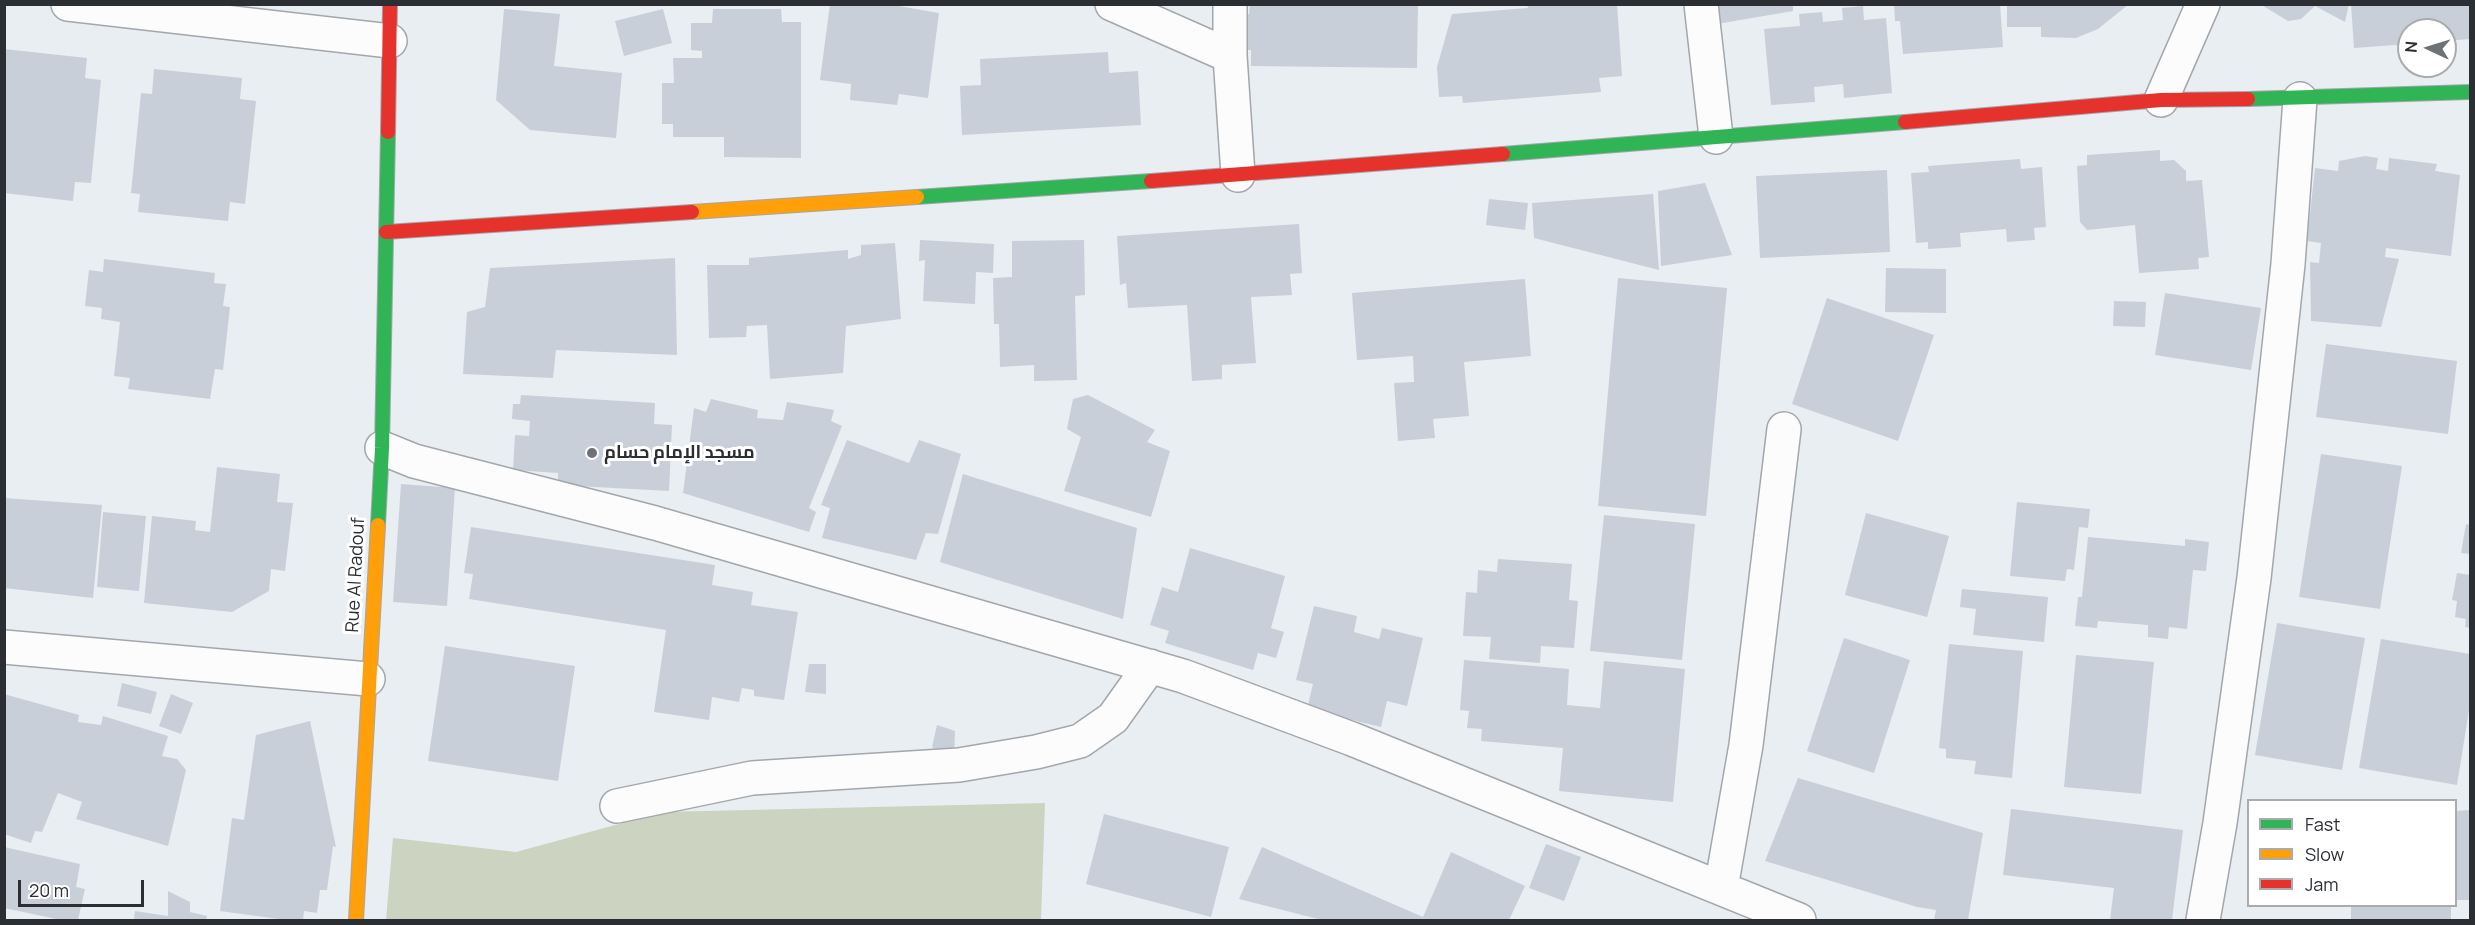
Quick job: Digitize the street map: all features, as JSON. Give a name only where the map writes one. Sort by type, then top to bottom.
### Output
[{"type":"street","points":[[68,4],[390,41]]},
{"type":"street","name":"Rue Al Radouf","points":[[356,921],[382,448],[390,4]]},
{"type":"street","points":[[1112,4],[1230,57]]},
{"type":"street","points":[[1230,4],[1230,57],[1238,175]]},
{"type":"street","points":[[1701,4],[1716,137]]},
{"type":"street","points":[[2160,100],[2203,4]]},
{"type":"street","points":[[386,232],[1238,175],[2160,100],[2300,99],[2470,92]]},
{"type":"street","points":[[2203,921],[2220,823],[2254,578],[2288,264],[2300,99]]},
{"type":"street","points":[[1721,888],[1746,745],[1784,429]]},
{"type":"street","points":[[382,448],[414,461],[656,523],[1183,676],[1352,739],[1799,921]]},
{"type":"street","points":[[4,647],[368,679]]},
{"type":"street","points":[[617,806],[752,778],[959,765],[1047,750],[1080,741],[1113,718],[1150,666]]},
{"type":"green space","points":[[1045,803],[1041,920],[386,920],[393,838],[516,852],[663,812]]},
{"type":"building","points":[[830,4],[887,4],[939,13],[928,98],[899,94],[897,105],[850,100],[851,84],[820,80]]},
{"type":"building","points":[[1250,4],[1418,4],[1417,68],[1251,66],[1251,50],[1237,50],[1237,14],[1249,14]]},
{"type":"building","points":[[1527,4],[1617,4],[1622,76],[1599,78],[1601,92],[1463,103],[1462,96],[1439,97],[1437,67],[1452,14],[1528,8]]},
{"type":"building","points":[[1715,4],[1793,4],[1793,11],[1717,24]]},
{"type":"building","points":[[1894,4],[2000,4],[2003,47],[1903,54],[1900,21],[1895,21]]},
{"type":"building","points":[[2007,4],[2129,4],[2098,29],[2076,38],[2041,37],[2041,27],[2007,27]]},
{"type":"building","points":[[2260,4],[2349,4],[2345,22],[2315,6],[2301,19],[2288,21]]},
{"type":"building","points":[[2351,4],[2470,4],[2470,39],[2457,40],[2457,18],[2397,18],[2397,45],[2354,48]]},
{"type":"building","points":[[1863,6],[1864,20],[1886,18],[1892,93],[1844,98],[1843,84],[1814,87],[1815,102],[1771,105],[1764,29],[1800,26],[1799,14],[1822,12],[1823,22],[1843,20],[1842,8]]},
{"type":"building","points":[[504,9],[560,14],[554,66],[622,73],[616,138],[530,130],[496,100]]},
{"type":"building","points":[[663,9],[672,43],[624,56],[615,21]]},
{"type":"building","points":[[713,9],[781,9],[782,22],[801,22],[801,158],[724,157],[724,137],[673,137],[673,124],[662,124],[662,83],[674,83],[673,58],[702,58],[702,51],[691,50],[691,23],[712,23]]},
{"type":"building","points":[[4,49],[87,58],[85,78],[101,80],[91,183],[75,182],[73,201],[4,193]]},
{"type":"building","points":[[1108,52],[1109,73],[1138,71],[1141,125],[962,135],[960,86],[981,85],[980,59]]},
{"type":"building","points":[[154,69],[242,78],[240,99],[256,101],[245,204],[230,202],[228,221],[138,212],[140,194],[131,193],[141,93],[152,94]]},
{"type":"building","points":[[2160,150],[2160,161],[2174,160],[2186,171],[2186,181],[2202,180],[2209,257],[2198,258],[2199,269],[2139,273],[2135,225],[2087,230],[2080,222],[2077,166],[2087,165],[2087,155]]},
{"type":"building","points":[[2365,156],[2378,158],[2376,169],[2388,171],[2389,158],[2437,164],[2435,171],[2460,175],[2451,256],[2386,248],[2385,257],[2399,259],[2381,327],[2311,321],[2310,262],[2319,263],[2321,243],[2307,241],[2315,168],[2338,171],[2339,161]]},
{"type":"building","points":[[2020,159],[2021,169],[2042,167],[2046,227],[2034,228],[2035,240],[2007,242],[2006,229],[1960,233],[1961,247],[1928,249],[1928,242],[1916,243],[1911,173],[1929,172],[1928,166]]},
{"type":"building","points":[[1887,170],[1890,252],[1760,258],[1756,176]]},
{"type":"building","points":[[1705,183],[1732,255],[1661,266],[1658,191]]},
{"type":"building","points":[[1653,194],[1659,270],[1534,238],[1532,203]]},
{"type":"building","points":[[1489,199],[1528,203],[1525,230],[1486,225]]},
{"type":"building","points":[[1299,224],[1302,273],[1290,274],[1292,295],[1251,297],[1256,363],[1222,365],[1222,379],[1192,381],[1187,305],[1128,308],[1126,283],[1120,285],[1117,236]]},
{"type":"building","points":[[920,240],[994,244],[993,273],[976,272],[975,304],[923,301],[925,260],[919,261]]},
{"type":"building","points":[[1084,240],[1085,295],[1075,296],[1077,380],[1034,381],[1034,365],[1000,367],[999,324],[994,324],[993,278],[1012,277],[1012,241]]},
{"type":"building","points":[[895,243],[901,319],[846,326],[843,373],[770,379],[767,325],[747,326],[746,337],[709,338],[707,265],[749,265],[749,258],[848,250],[848,259],[861,255],[861,245]]},
{"type":"building","points":[[675,258],[677,355],[556,350],[553,378],[463,374],[467,312],[485,307],[490,268]]},
{"type":"building","points":[[104,259],[215,273],[214,283],[226,284],[223,306],[230,307],[223,370],[215,369],[210,399],[128,389],[130,378],[114,376],[120,322],[101,319],[102,308],[85,306],[89,270],[103,272]]},
{"type":"building","points":[[1886,268],[1946,269],[1946,313],[1885,312]]},
{"type":"building","points":[[1618,278],[1727,288],[1706,516],[1598,506]]},
{"type":"building","points":[[1525,279],[1531,356],[1464,362],[1469,416],[1433,419],[1435,438],[1398,441],[1394,383],[1414,382],[1413,356],[1357,360],[1352,293]]},
{"type":"building","points":[[2165,293],[2261,308],[2251,370],[2155,355]]},
{"type":"building","points":[[1827,298],[1934,335],[1898,441],[1792,404]]},
{"type":"building","points":[[2114,301],[2146,302],[2145,327],[2113,326]]},
{"type":"building","points":[[2326,344],[2457,361],[2448,434],[2316,417]]},
{"type":"building","name":"مسجد الإمام حسام","points":[[521,395],[655,403],[654,424],[672,425],[669,491],[558,485],[558,473],[513,470],[515,435],[529,436],[530,421],[512,419],[513,404],[520,404]]},
{"type":"building","points":[[1088,395],[1155,430],[1147,442],[1170,451],[1151,517],[1064,491],[1081,437],[1067,429],[1073,399]]},
{"type":"building","points":[[711,399],[758,410],[757,418],[783,420],[787,402],[834,410],[831,421],[842,426],[809,508],[816,512],[809,532],[683,493],[694,408],[706,412]]},
{"type":"building","points":[[847,440],[909,463],[919,440],[961,454],[938,534],[926,533],[916,560],[822,538],[830,508],[821,505]]},
{"type":"building","points":[[2321,454],[2402,466],[2380,609],[2299,597]]},
{"type":"building","points":[[217,467],[280,474],[277,502],[293,503],[285,571],[271,569],[269,591],[232,612],[144,603],[152,516],[196,521],[195,530],[210,532]]},
{"type":"building","points":[[963,474],[1137,528],[1123,619],[940,562]]},
{"type":"building","points":[[401,484],[455,488],[447,606],[393,602]]},
{"type":"building","points":[[4,498],[102,505],[93,598],[4,588]]},
{"type":"building","points":[[2017,502],[2090,509],[2088,528],[2079,527],[2074,570],[2067,569],[2065,581],[2010,576]]},
{"type":"building","points":[[103,512],[146,516],[139,591],[97,587]]},
{"type":"building","points":[[1866,513],[1949,536],[1927,617],[1845,595]]},
{"type":"building","points":[[1604,515],[1695,524],[1682,660],[1590,651]]},
{"type":"building","points":[[2466,524],[2470,525],[2470,554],[2461,553]]},
{"type":"building","points":[[471,527],[715,565],[712,585],[753,592],[751,605],[798,612],[784,700],[754,696],[754,690],[742,688],[739,702],[712,697],[709,720],[654,712],[666,630],[469,599],[473,574],[464,573]]},
{"type":"building","points":[[2088,537],[2185,546],[2185,539],[2209,542],[2206,571],[2193,570],[2187,629],[2169,627],[2168,639],[2148,637],[2148,625],[2098,621],[2097,628],[2075,626],[2078,597],[2082,597]]},
{"type":"building","points":[[1190,548],[1285,576],[1271,628],[1284,632],[1276,658],[1258,653],[1253,670],[1165,643],[1169,631],[1150,625],[1162,587],[1178,592]]},
{"type":"building","points":[[1498,559],[1572,564],[1569,600],[1578,601],[1574,648],[1541,646],[1540,663],[1489,659],[1491,637],[1463,636],[1466,592],[1477,593],[1478,570],[1497,572]]},
{"type":"building","points":[[2457,573],[2470,575],[2470,628],[2465,627],[2466,619],[2455,617],[2457,601],[2452,600]]},
{"type":"building","points":[[1962,589],[2048,597],[2044,642],[1973,635],[1976,609],[1960,607]]},
{"type":"building","points":[[1314,606],[1357,616],[1354,632],[1379,639],[1382,628],[1423,638],[1407,706],[1387,701],[1381,727],[1307,709],[1313,684],[1296,680]]},
{"type":"building","points":[[2277,623],[2365,638],[2342,770],[2255,755]]},
{"type":"building","points":[[1844,638],[1910,660],[1874,773],[1807,751]]},
{"type":"building","points":[[2381,639],[2470,654],[2470,704],[2457,785],[2359,768]]},
{"type":"building","points":[[1949,644],[2023,651],[2012,778],[1974,774],[1976,761],[1946,758],[1946,749],[1939,748]]},
{"type":"building","points":[[445,646],[575,666],[558,781],[428,761]]},
{"type":"building","points":[[2076,655],[2154,662],[2141,794],[2064,787]]},
{"type":"building","points":[[1464,660],[1569,669],[1567,705],[1600,708],[1604,661],[1685,669],[1673,802],[1559,791],[1563,748],[1481,741],[1482,729],[1467,728],[1469,711],[1460,710]]},
{"type":"building","points":[[809,664],[826,664],[826,694],[805,692]]},
{"type":"building","points":[[122,683],[157,692],[151,714],[117,706]]},
{"type":"building","points":[[4,694],[79,715],[78,722],[101,725],[103,716],[168,736],[162,756],[177,759],[186,770],[168,846],[76,819],[82,802],[58,793],[42,832],[35,831],[31,843],[4,834]]},
{"type":"building","points":[[171,694],[193,703],[181,734],[159,726]]},
{"type":"building","points":[[310,721],[336,847],[333,846],[327,890],[320,890],[317,913],[304,911],[303,920],[286,920],[220,911],[232,818],[244,820],[256,735]]},
{"type":"building","points":[[937,725],[955,731],[954,760],[932,747]]},
{"type":"building","points":[[1798,778],[1983,833],[1968,920],[1934,920],[1936,910],[1917,907],[1765,861]]},
{"type":"building","points":[[2011,809],[2183,830],[2172,920],[2110,920],[2114,888],[2003,875]]},
{"type":"building","points":[[2470,810],[2470,900],[2457,900],[2457,811]]},
{"type":"building","points":[[1104,814],[1229,847],[1211,917],[1086,884]]},
{"type":"building","points":[[1546,844],[1581,857],[1564,901],[1529,888]]},
{"type":"building","points":[[4,847],[80,864],[76,887],[85,889],[78,920],[61,920],[4,908]]},
{"type":"building","points":[[1262,847],[1423,917],[1451,852],[1525,886],[1509,920],[1322,920],[1239,899]]},
{"type":"building","points":[[168,891],[190,902],[190,912],[207,916],[206,920],[134,920],[135,911],[168,916]]},
{"type":"building","points":[[2351,907],[2451,907],[2451,920],[2351,920]]},
{"type":"traffic: fast","points":[[2248,99],[2470,92]]},
{"type":"traffic: fast","points":[[1503,154],[1905,122]]},
{"type":"traffic: fast","points":[[378,525],[382,448],[388,132]]},
{"type":"traffic: fast","points":[[917,197],[1151,181]]},
{"type":"traffic: slow","points":[[692,212],[917,197]]},
{"type":"traffic: slow","points":[[356,920],[378,525]]},
{"type":"traffic: jam","points":[[388,132],[390,4]]},
{"type":"traffic: jam","points":[[1905,122],[2161,100],[2248,99]]},
{"type":"traffic: jam","points":[[1151,181],[1503,154]]},
{"type":"traffic: jam","points":[[386,232],[692,212]]},
{"type":"place","name":"مسجد الإمام حسام","points":[[592,453]]}]
